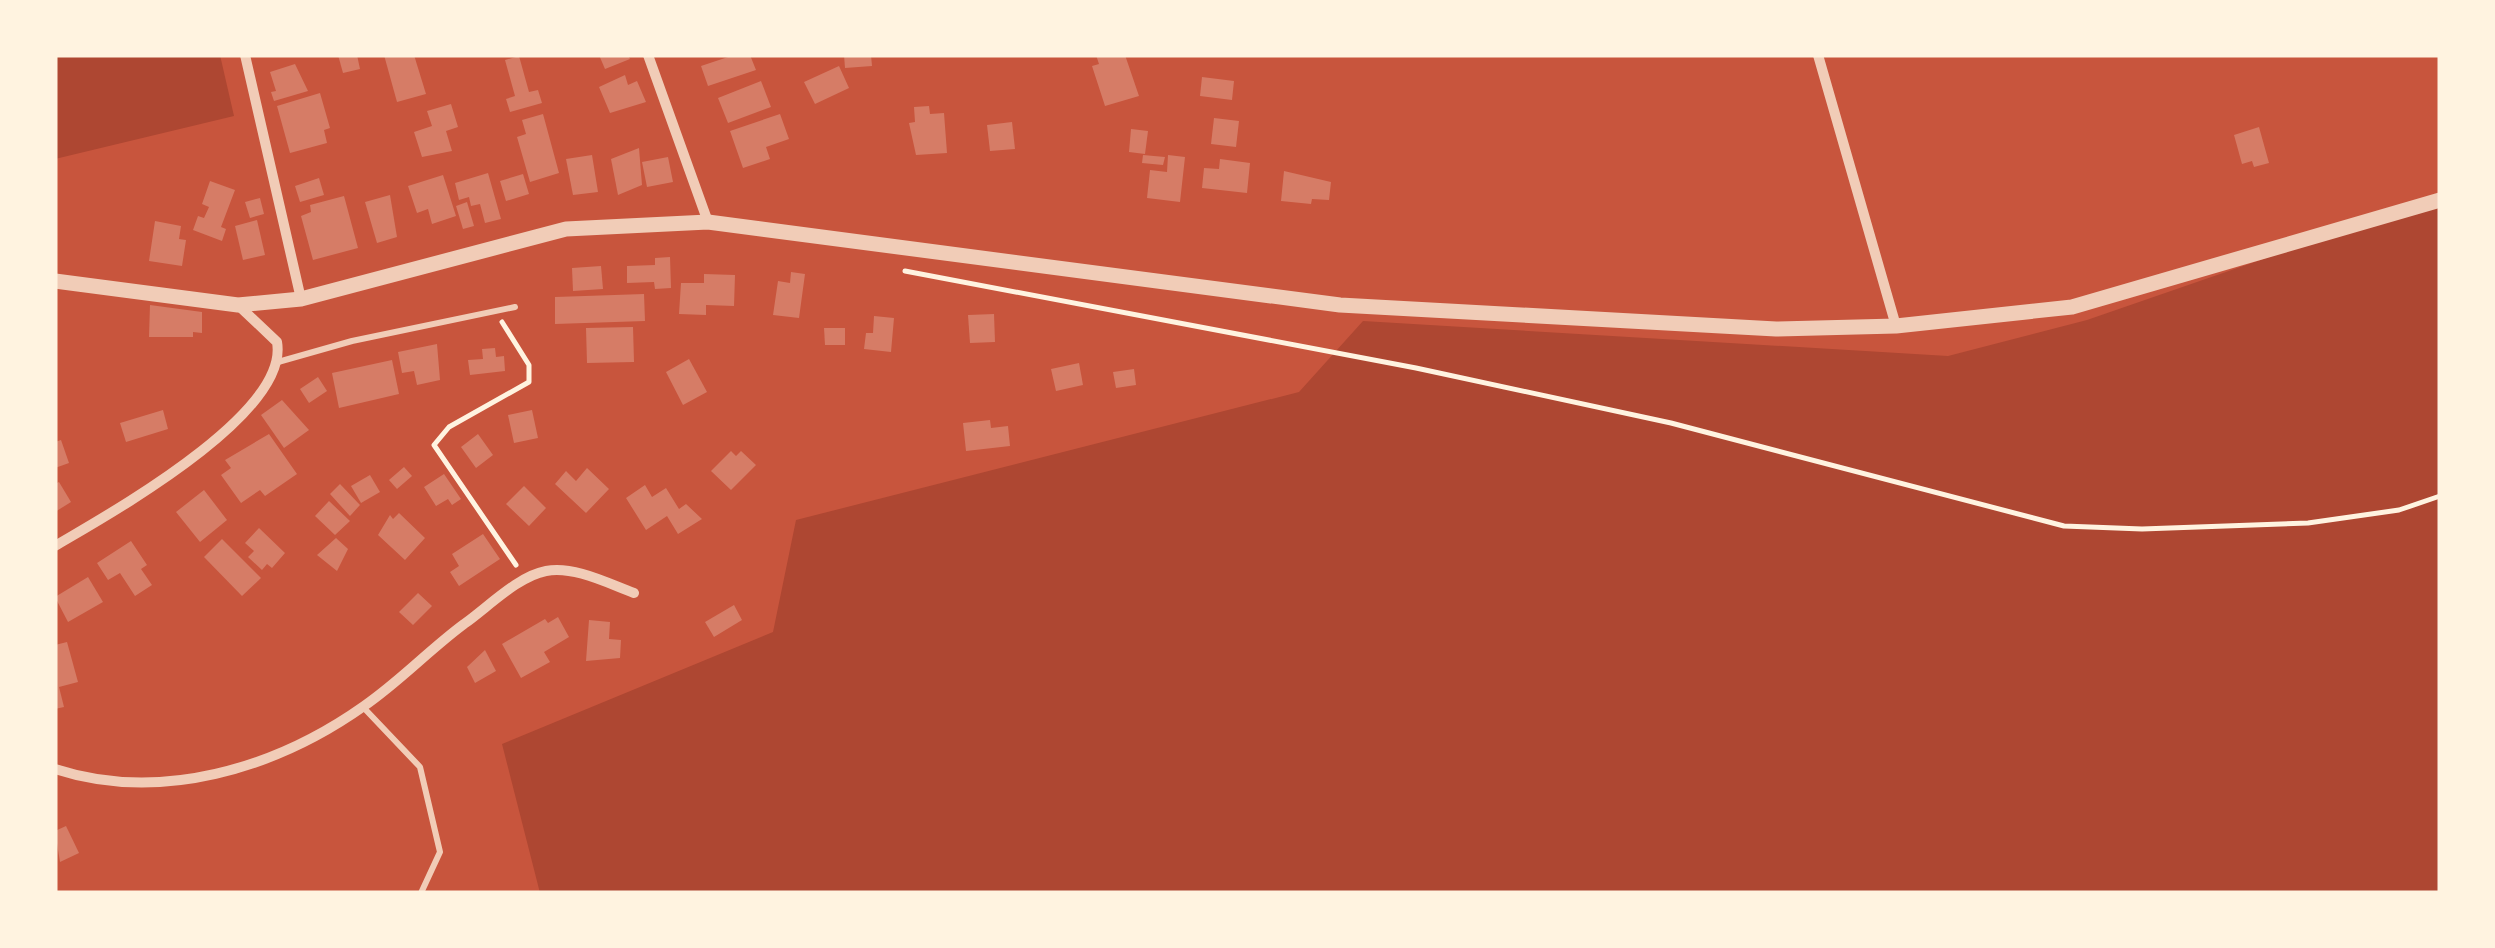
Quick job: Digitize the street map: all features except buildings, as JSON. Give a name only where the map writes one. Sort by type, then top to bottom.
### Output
[{"type":"street","points":[[246,55],[301,298]]},
{"type":"street","points":[[648,55],[708,222]]},
{"type":"street","points":[[1818,55],[1896,326]]},
{"type":"street","points":[[55,281],[238,305],[301,298],[566,229],[708,222],[1340,305],[1776,329],[1896,326],[2072,307],[2440,200]]},
{"type":"street","points":[[55,546],[168,479],[228,430],[278,362],[277,342],[238,305]]},
{"type":"street","points":[[55,769],[96,780],[172,784],[262,762],[363,707],[445,638],[526,580],[558,570],[634,593]]},
{"type":"lane","points":[[278,362],[352,341],[515,307]]},
{"type":"lane","points":[[363,707],[420,767],[440,852],[422,893]]},
{"type":"path","points":[[900,270],[1380,361],[1671,423],[2064,526],[2142,529],[2308,523],[2383,513],[2440,496]]},
{"type":"path","points":[[494,311],[529,365],[529,382],[449,427],[434,445],[526,580]]},
{"type":"shaded area","points":[[55,55],[220,55],[234,116],[55,159]]},
{"type":"shaded area","points":[[2440,198],[2440,893],[540,893],[502,744],[773,632],[796,520],[1299,392],[1363,321],[1948,356],[2087,320]]}]
